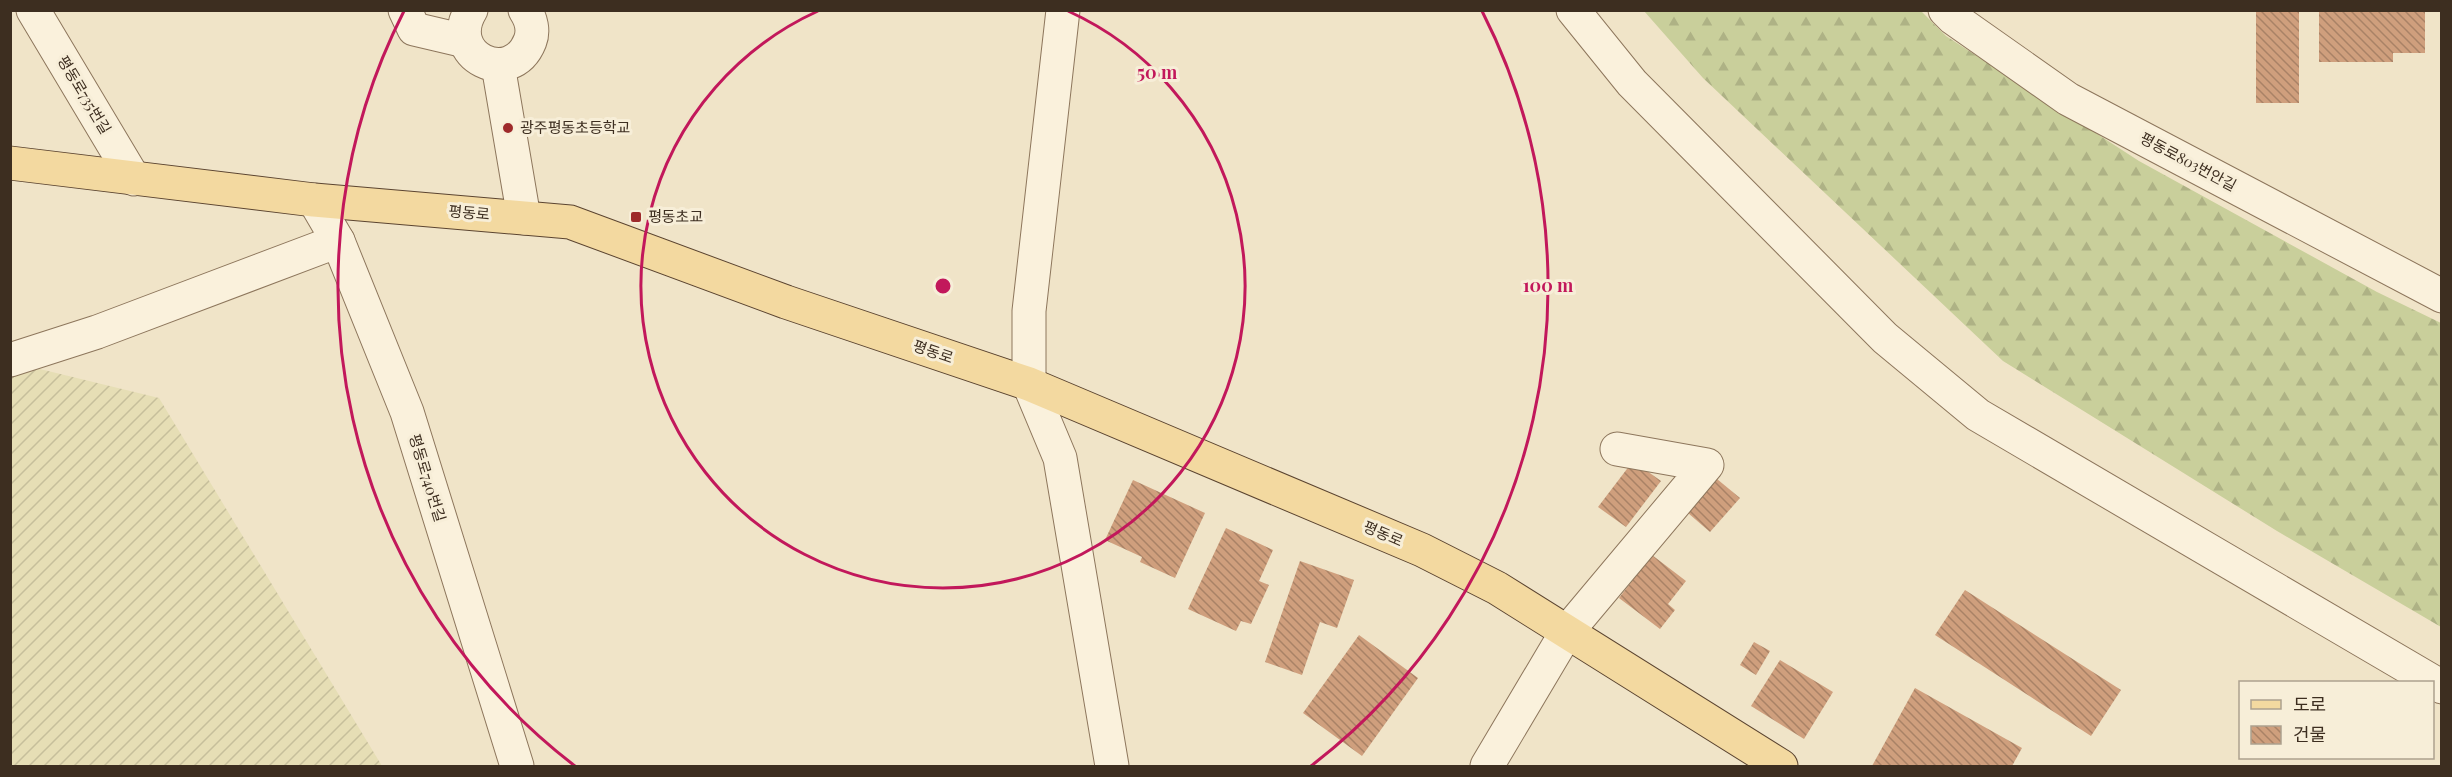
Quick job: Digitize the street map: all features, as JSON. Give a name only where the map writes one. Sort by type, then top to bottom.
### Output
[{"type":"main road","name":"평동로","points":[[10,163],[314,200],[570,222],[786,302],[1029,384],[1422,550],[1497,588],[1781,766]]},
{"type":"street","name":"평동로735번길","points":[[33,10],[134,179]]},
{"type":"street","points":[[405,10],[414,29],[468,26],[470,51],[487,63],[498,65],[510,63],[520,57],[527,48],[532,26],[525,10]]},
{"type":"street","points":[[1063,10],[1029,311],[1029,384],[1060,458],[1112,766]]},
{"type":"street","points":[[1573,10],[1632,83],[1885,338],[1978,415],[2432,681]]},
{"type":"street","name":"평동로803번안길","points":[[1945,10],[2068,99],[2442,296]]},
{"type":"street","points":[[498,65],[524,218]]},
{"type":"street","name":"평동로740번길","points":[[314,200],[338,240],[407,412],[517,766]]},
{"type":"street","points":[[10,360],[96,332],[338,240]]},
{"type":"street","points":[[1487,766],[1566,633],[1707,465],[1617,449]]},
{"type":"shaded area","points":[[11,362],[159,398],[382,766],[11,766]]},
{"type":"green space","points":[[1644,11],[1921,11],[1946,36],[2139,161],[2377,292],[2441,323],[2441,627],[2277,531],[2003,361],[1703,78]]},
{"type":"building","points":[[2256,10],[2299,10],[2299,103],[2256,103]]},
{"type":"building","points":[[2319,10],[2425,10],[2425,53],[2393,53],[2393,62],[2319,62]]},
{"type":"building","points":[[1633,461],[1661,481],[1626,527],[1598,507]]},
{"type":"building","points":[[1717,479],[1740,498],[1710,532],[1688,513]]},
{"type":"building","points":[[1133,480],[1205,513],[1175,578],[1140,562],[1142,557],[1105,540]]},
{"type":"building","points":[[1226,528],[1273,550],[1259,581],[1269,585],[1251,624],[1241,621],[1236,631],[1188,609]]},
{"type":"building","points":[[1652,555],[1686,581],[1668,604],[1675,610],[1660,629],[1619,598]]},
{"type":"building","points":[[1300,561],[1354,580],[1337,628],[1320,622],[1302,675],[1265,662]]},
{"type":"building","points":[[1965,590],[2121,690],[2091,736],[1935,635]]},
{"type":"building","points":[[1359,635],[1418,678],[1362,756],[1303,713]]},
{"type":"building","points":[[1754,642],[1770,651],[1756,675],[1740,665]]},
{"type":"building","points":[[1780,660],[1833,692],[1804,739],[1751,706]]},
{"type":"building","points":[[1915,688],[2022,748],[2012,766],[1872,766]]},
{"type":"place","name":"광주평동초등학교","points":[[508,128]]},
{"type":"place","name":"평동초교","points":[[636,217]]}]
